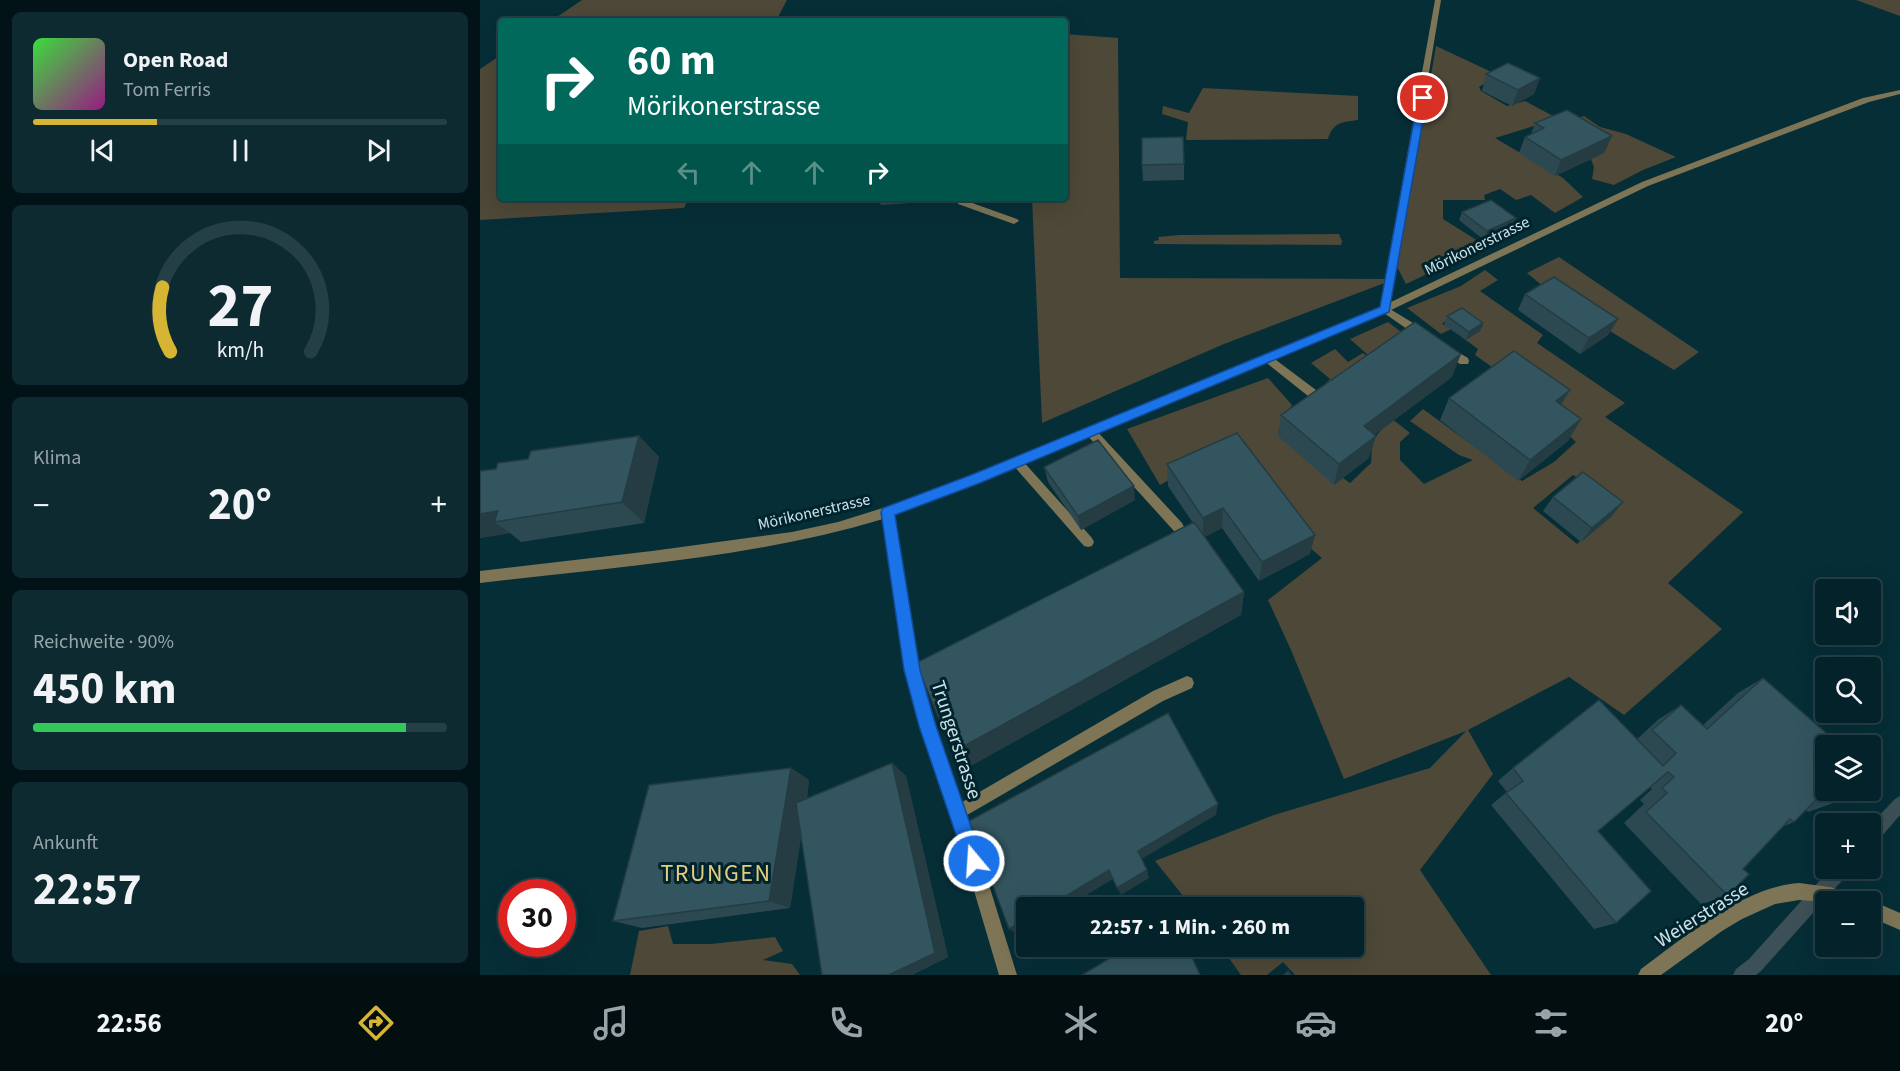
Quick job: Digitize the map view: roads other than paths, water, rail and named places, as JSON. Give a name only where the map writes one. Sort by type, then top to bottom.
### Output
[{"type":"street","points":[[1438,0],[1385,309],[1464,361]]},
{"type":"street","name":"Mörikonerstrasse","points":[[480,577],[630,560],[792,537],[838,527],[888,512],[1017,462],[1385,309],[1645,184],[1866,100],[1900,92]]},
{"type":"street","points":[[960,202],[1014,221]]},
{"type":"street","points":[[1268,358],[1312,393]]},
{"type":"street","points":[[1090,431],[1178,526]]},
{"type":"street","points":[[1017,462],[1088,542]]},
{"type":"street","name":"Trungerstrasse","points":[[888,512],[912,670],[927,726],[1008,975]]},
{"type":"street","points":[[957,813],[1158,696],[1187,682]]},
{"type":"street","name":"Weierstrasse","points":[[1647,975],[1752,904],[1791,892],[1815,894]]},
{"type":"street","points":[[1881,913],[1900,922]]},
{"type":"waterway","points":[[1881,825],[1900,804]]},
{"type":"waterway","points":[[1742,975],[1755,965],[1832,879]]},
{"type":"district","name":"TRUNGEN","points":[[716,873]]}]
